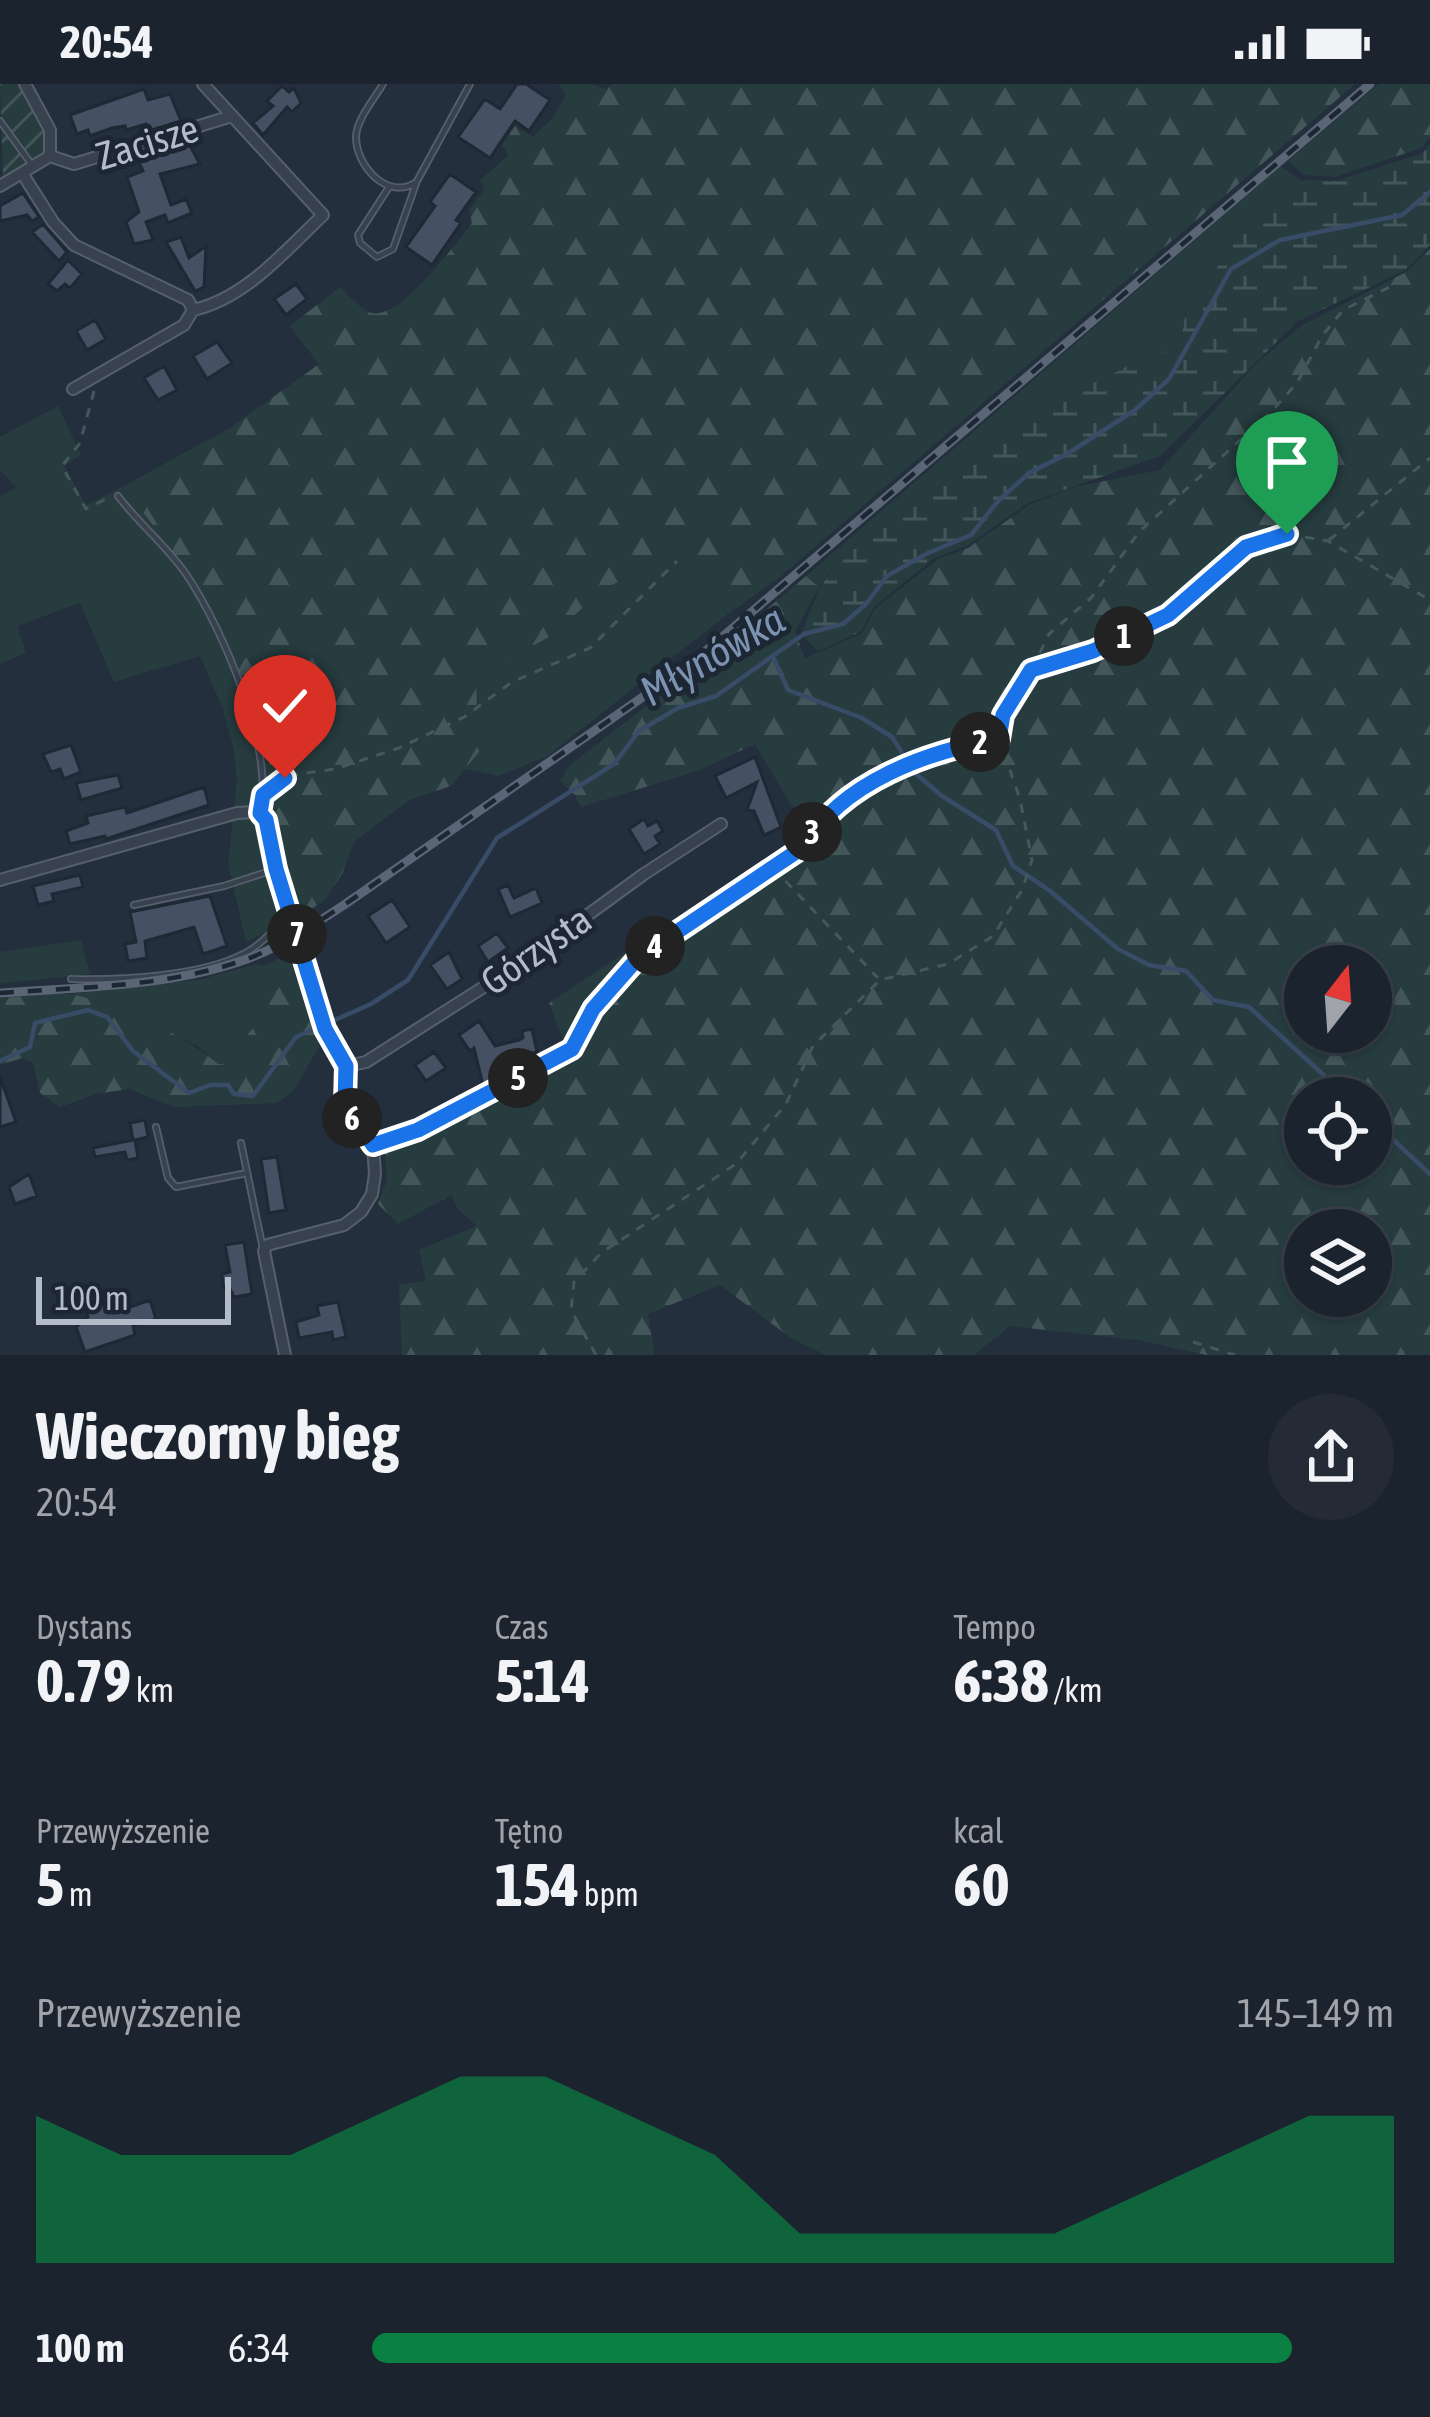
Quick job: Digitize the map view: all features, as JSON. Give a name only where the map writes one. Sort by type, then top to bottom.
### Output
[{"type":"street","points":[[25,84],[50,130],[50,156]]},
{"type":"street","points":[[73,388],[184,325],[193,310],[212,306],[242,287],[323,215],[203,84]]},
{"type":"street","name":"Zacisze","points":[[1,183],[50,156],[74,164],[232,116]]},
{"type":"street","points":[[28,170],[53,222],[74,245],[188,300],[193,310]]},
{"type":"street","points":[[0,880],[237,813],[260,813],[266,820],[276,869],[323,1023],[346,1066],[345,1103],[373,1145],[375,1174],[362,1212],[344,1225],[274,1240],[264,1251],[285,1355]]},
{"type":"street","name":"Górzysta","points":[[346,1066],[366,1063],[526,960],[721,824]]},
{"type":"lane","points":[[383,84],[357,130],[359,149],[367,166],[389,188],[406,188],[417,181]]},
{"type":"lane","points":[[389,188],[358,235],[360,243],[377,257],[393,249],[417,181],[470,84]]},
{"type":"lane","points":[[0,121],[28,170]]},
{"type":"lane","points":[[118,496],[188,578],[226,650],[246,700],[263,795],[260,813]]},
{"type":"lane","points":[[134,904],[224,886],[276,869]]},
{"type":"lane","points":[[73,979],[197,968],[243,955],[291,917]]},
{"type":"lane","points":[[373,1145],[418,1130],[568,1051]]},
{"type":"lane","points":[[156,1127],[168,1178],[176,1187],[247,1172]]},
{"type":"lane","points":[[242,1143],[264,1251]]},
{"type":"path","points":[[596,1355],[571,1310],[574,1282],[601,1253],[736,1164],[786,1105],[813,1046],[880,980],[949,964],[993,936],[1022,890],[1032,860],[1020,799],[999,739],[1003,715],[1048,634],[1091,598],[1139,532],[1298,383],[1322,336],[1342,310],[1408,278]]},
{"type":"path","points":[[99,371],[80,442],[62,466],[86,509],[118,496]]},
{"type":"path","points":[[1328,541],[1430,458]]},
{"type":"path","points":[[1031,670],[1093,651],[1168,615],[1246,547],[1287,534],[1328,541],[1430,600]]},
{"type":"path","points":[[263,795],[285,778],[335,769],[399,748],[464,717],[512,682],[590,648],[676,561]]},
{"type":"path","points":[[568,1051],[593,1009],[638,958],[805,846],[820,819],[876,780],[955,746],[999,739]]},
{"type":"path","points":[[771,866],[880,980]]},
{"type":"path","points":[[1193,1342],[1235,1355]]},
{"type":"green space","points":[[0,84],[18,84],[41,123],[48,149],[3,176]]},
{"type":"green space","points":[[559,84],[607,89],[611,84],[1355,84],[780,577],[728,614],[686,562],[668,554],[603,590],[551,636],[476,676],[477,705],[496,731],[451,786],[409,800],[354,842],[326,899],[310,910],[295,896],[267,772],[237,670],[178,561],[122,487],[230,428],[319,364],[290,326],[340,287],[369,312],[381,313],[410,295],[472,223],[469,210],[484,190],[480,180],[509,155],[502,145],[515,126],[533,137],[553,118],[566,95]]},
{"type":"green space","points":[[1379,84],[1430,84],[1430,137],[1421,148],[1335,177],[1304,175],[1288,161]]},
{"type":"green space","points":[[1430,144],[1430,245],[1406,270],[1298,321],[1160,456],[1028,503],[968,545],[933,559],[875,606],[860,632],[818,651],[801,634],[819,589],[842,555],[983,457],[1036,401],[1102,380],[1145,356],[1166,352],[1182,334],[1188,300],[1212,279],[1225,250],[1300,180],[1336,181],[1423,153]]},
{"type":"green space","points":[[1281,166],[1300,180],[1225,250],[1212,279],[1188,300],[1182,334],[1166,352],[1145,356],[1102,380],[1036,401],[983,457],[842,555],[819,587],[806,576]]},
{"type":"green space","points":[[1430,249],[1430,1355],[1206,1355],[1138,1340],[1010,1326],[974,1355],[826,1355],[791,1338],[720,1285],[648,1314],[655,1355],[402,1355],[399,1285],[426,1281],[419,1250],[477,1226],[458,1209],[451,1195],[398,1224],[378,1204],[387,1180],[384,1145],[427,1130],[569,1055],[549,1003],[807,831],[755,744],[700,770],[581,807],[560,781],[569,766],[806,576],[819,587],[795,632],[805,658],[861,634],[876,608],[938,559],[968,548],[1029,505],[1079,486],[1160,470],[1256,364],[1301,326],[1408,271]]},
{"type":"green space","points":[[58,406],[81,455],[64,466],[86,505],[122,487],[195,587],[237,670],[267,772],[295,896],[310,910],[246,942],[228,864],[237,780],[234,751],[223,709],[200,656],[114,682],[80,603],[17,626],[26,653],[0,664],[0,496],[16,487],[0,470],[0,437]]},
{"type":"green space","points":[[668,554],[686,562],[728,614],[546,757],[498,776],[462,768],[483,746],[475,676],[551,636],[603,590]]},
{"type":"green space","points":[[81,940],[90,974],[0,984],[0,952]]},
{"type":"green space","points":[[278,959],[291,962],[319,1047],[293,1091],[277,1103],[175,1107],[129,1089],[60,1107],[40,1093],[33,1063],[22,1058],[0,1065],[0,998],[58,994],[124,1011],[187,1042],[218,1064],[232,1064],[253,1028],[255,993],[264,966]]},
{"type":"green space","points":[[264,966],[255,993],[253,1028],[239,1045],[233,1064],[218,1064],[198,1046],[132,1015],[70,994],[198,980]]},
{"type":"building","points":[[517,84],[526,84],[550,100],[529,131],[515,121],[490,158],[458,137],[485,99],[500,109]]},
{"type":"building","points":[[282,86],[289,92],[294,88],[301,103],[292,112],[287,107],[263,135],[253,123],[273,106],[267,101]]},
{"type":"building","points":[[144,89],[148,100],[170,94],[181,121],[149,131],[146,124],[90,136],[88,130],[77,134],[70,115]]},
{"type":"building","points":[[189,144],[200,164],[160,174],[171,205],[186,199],[192,213],[168,223],[165,215],[146,222],[153,240],[134,244],[126,222],[139,212],[127,177],[143,171],[138,160]]},
{"type":"building","points":[[450,174],[476,192],[432,265],[406,247],[435,206],[430,202]]},
{"type":"building","points":[[23,193],[39,217],[0,221],[0,206]]},
{"type":"building","points":[[43,224],[67,252],[59,261],[32,232]]},
{"type":"building","points":[[181,237],[189,258],[206,246],[204,287],[195,291],[166,242]]},
{"type":"building","points":[[68,260],[82,274],[70,288],[65,284],[57,291],[48,284]]},
{"type":"building","points":[[296,284],[307,299],[286,315],[274,299]]},
{"type":"building","points":[[95,320],[106,339],[87,350],[76,331]]},
{"type":"building","points":[[217,342],[232,363],[207,379],[193,356]]},
{"type":"building","points":[[164,366],[177,390],[158,400],[144,378]]},
{"type":"building","points":[[71,745],[81,772],[64,779],[60,769],[51,772],[43,754]]},
{"type":"building","points":[[755,757],[781,827],[764,835],[754,811],[747,810],[757,782],[726,798],[715,776]]},
{"type":"building","points":[[118,775],[122,788],[81,800],[76,783]]},
{"type":"building","points":[[204,787],[209,805],[106,839],[70,844],[66,831],[88,823],[86,816],[125,807],[127,813]]},
{"type":"building","points":[[644,819],[648,826],[657,821],[663,831],[655,836],[660,844],[644,854],[629,829]]},
{"type":"building","points":[[80,875],[83,887],[52,894],[54,901],[38,905],[33,886]]},
{"type":"building","points":[[508,885],[514,898],[536,888],[542,903],[510,917],[498,889]]},
{"type":"building","points":[[210,896],[227,946],[203,954],[194,927],[145,941],[147,958],[128,961],[125,944],[136,942],[130,912]]},
{"type":"building","points":[[392,900],[410,927],[386,943],[368,916]]},
{"type":"building","points":[[497,933],[508,948],[488,962],[478,946]]},
{"type":"building","points":[[449,952],[462,979],[447,989],[430,965]]},
{"type":"building","points":[[479,1021],[495,1046],[519,1040],[522,1031],[532,1029],[537,1052],[520,1055],[526,1063],[483,1085],[474,1048],[470,1051],[459,1035]]},
{"type":"building","points":[[434,1052],[446,1068],[426,1081],[415,1065]]},
{"type":"building","points":[[0,1077],[16,1122],[0,1127]]},
{"type":"building","points":[[145,1120],[148,1137],[135,1140],[138,1158],[127,1160],[125,1152],[95,1157],[93,1148],[133,1140],[130,1123]]},
{"type":"building","points":[[277,1157],[286,1210],[269,1213],[261,1159]]},
{"type":"building","points":[[29,1174],[37,1196],[15,1204],[9,1187]]},
{"type":"building","points":[[244,1242],[252,1294],[234,1297],[228,1285],[223,1286],[222,1274],[230,1272],[225,1245]]},
{"type":"building","points":[[108,1299],[113,1313],[150,1300],[156,1319],[133,1326],[135,1335],[85,1352],[76,1327],[88,1317],[85,1307]]},
{"type":"building","points":[[338,1302],[346,1337],[333,1340],[332,1332],[299,1338],[296,1322],[319,1315],[317,1306]]},
{"type":"waterway","name":"Młynówka","points":[[0,1061],[30,1047],[35,1023],[88,1010],[107,1017],[133,1051],[189,1093],[210,1085],[228,1085],[234,1094],[253,1096],[296,1037],[371,1004],[408,980],[497,838],[614,764],[639,731],[678,708],[716,696],[804,634],[843,624],[887,576],[971,535],[1029,473],[1135,410],[1169,379],[1231,269],[1280,240],[1402,215],[1430,192]]},
{"type":"waterway","points":[[773,657],[788,690],[862,718],[892,737],[915,773],[996,830],[1013,866],[1118,949],[1149,965],[1186,971],[1213,1000],[1249,1007],[1326,1077]]},
{"type":"waterway","points":[[1392,1139],[1430,1174]]},
{"type":"railway","points":[[0,993],[125,984],[217,968],[273,948],[344,905],[693,662],[1370,84]]},
{"type":"route","points":[[285,778],[263,795],[260,813],[266,820],[276,869],[325,1029],[346,1066],[345,1103],[373,1145],[418,1130],[572,1049],[593,1009],[638,958],[805,846],[820,819],[876,780],[955,746],[999,739],[1003,715],[1031,670],[1093,651],[1168,615],[1246,547],[1287,534]]}]
